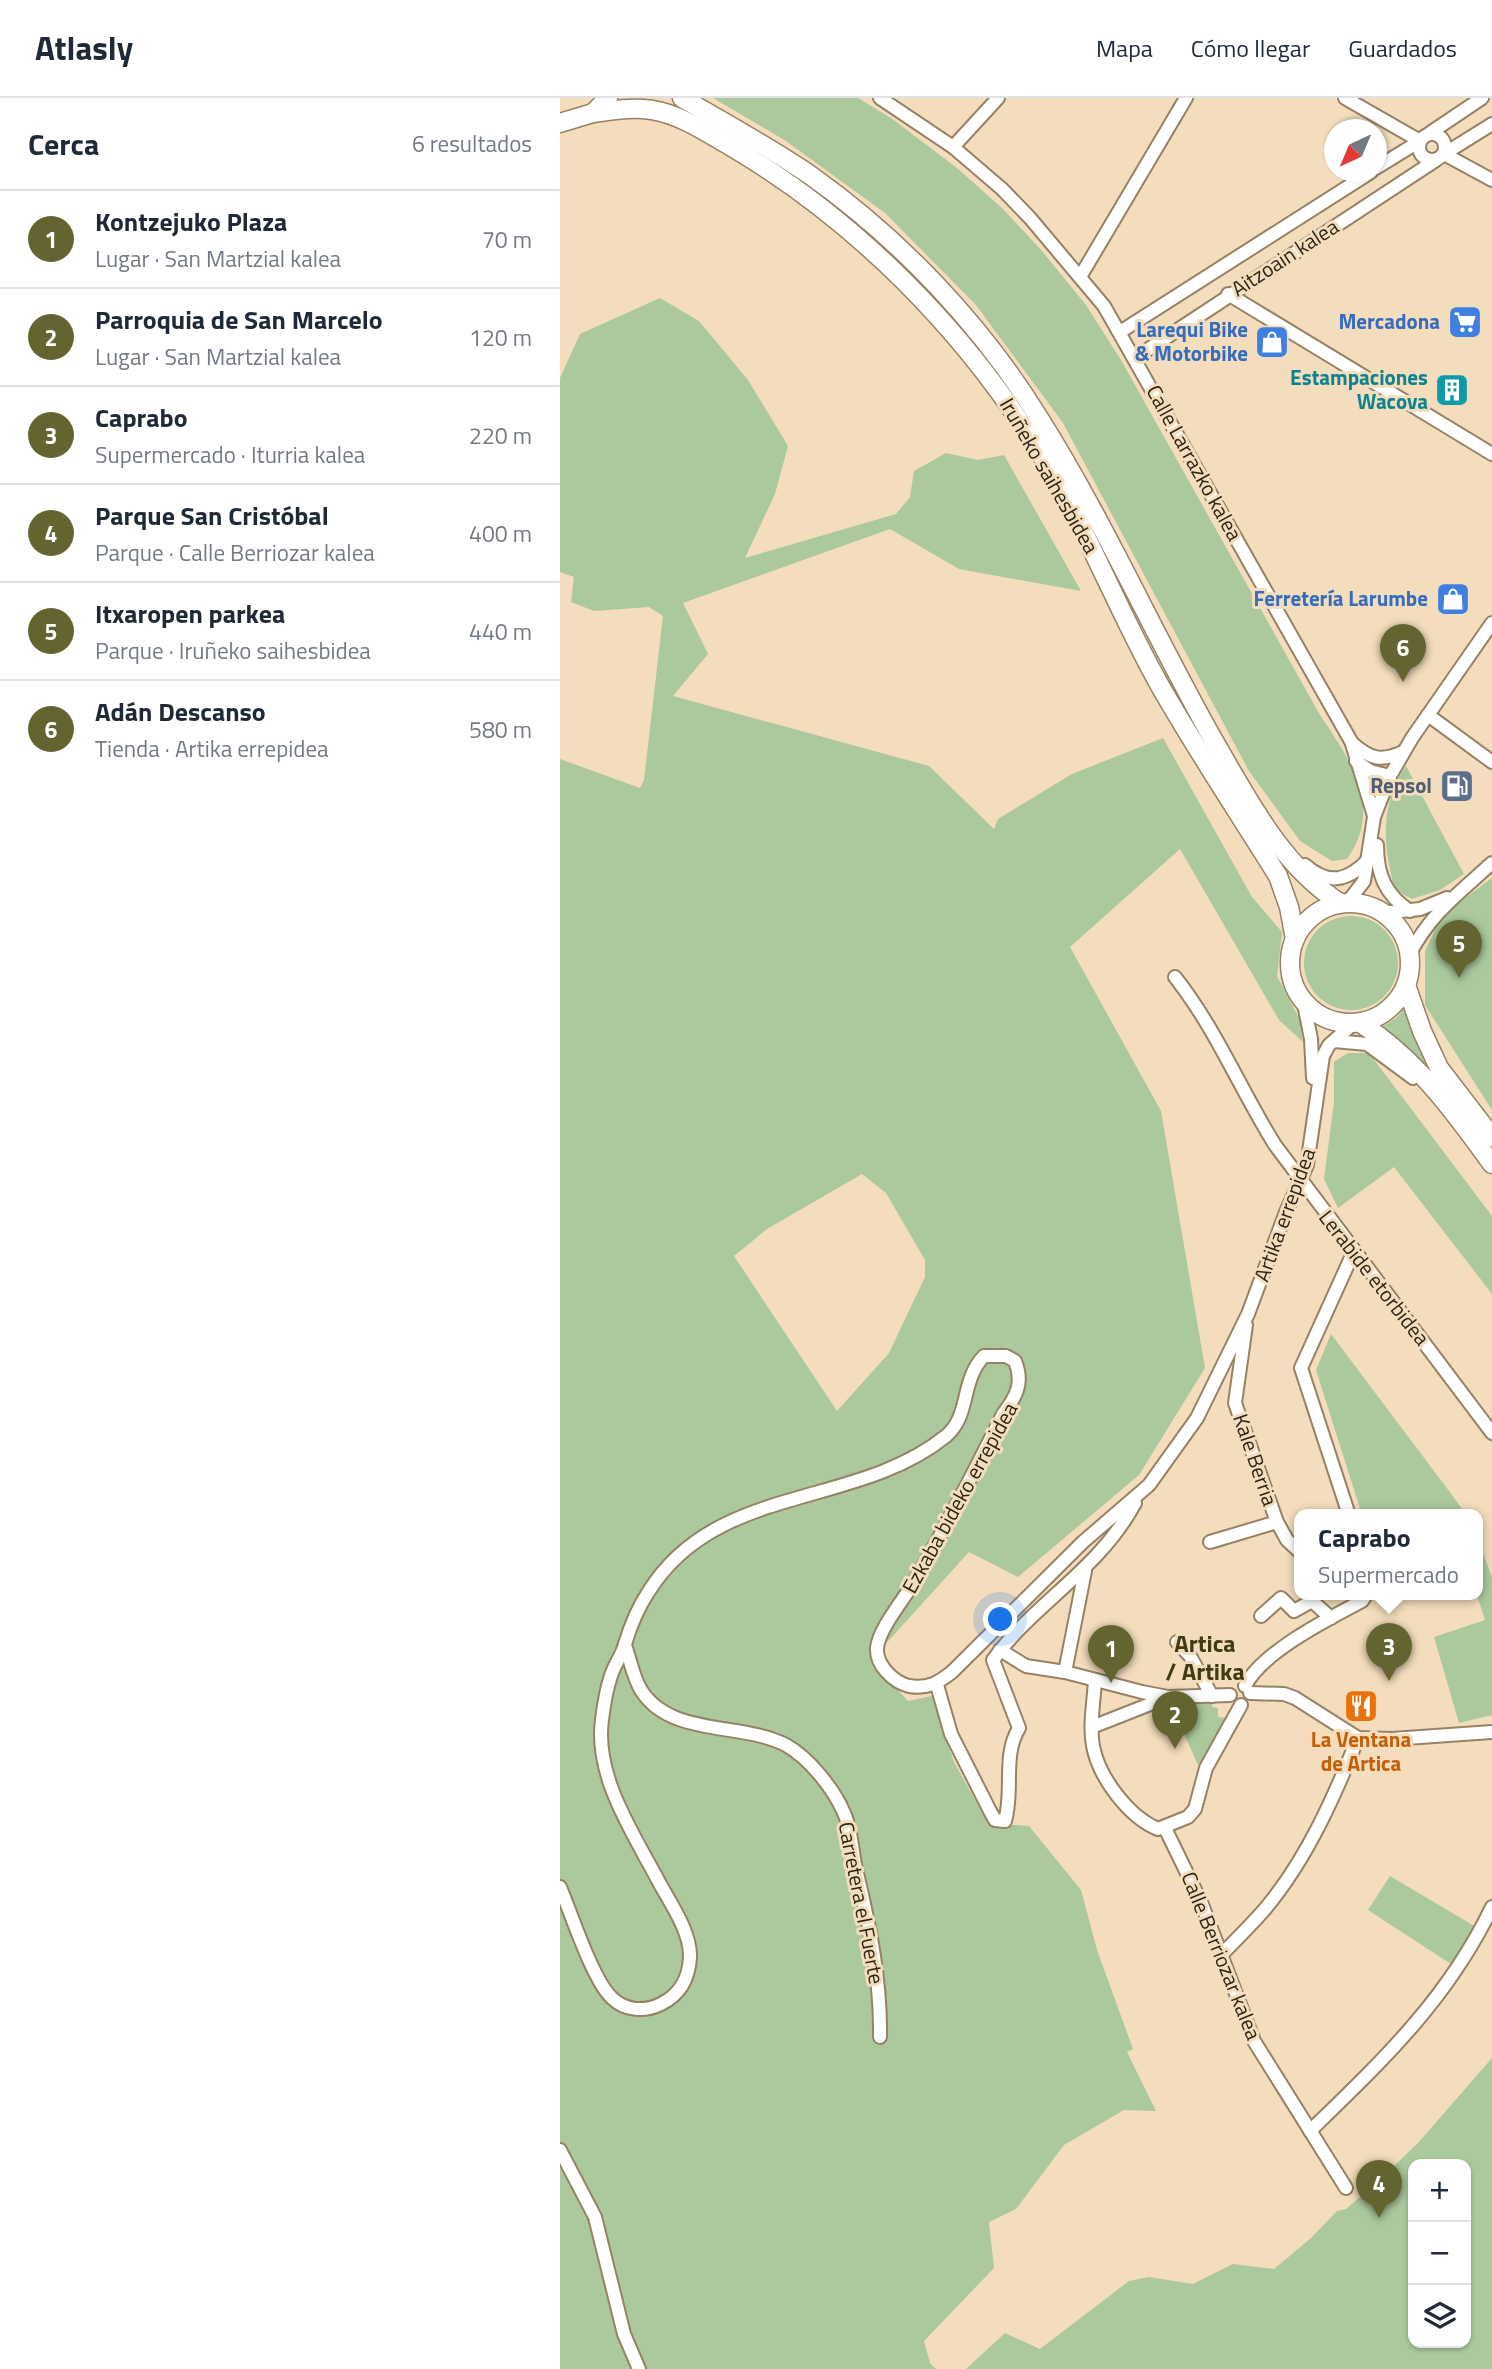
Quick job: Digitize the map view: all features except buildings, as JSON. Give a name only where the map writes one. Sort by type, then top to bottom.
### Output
[{"type":"highway","points":[[563,125],[593,113],[608,98]]},
{"type":"highway","name":"Iruñeko saihesbidea","points":[[682,98],[810,175],[875,227],[939,289],[1004,365],[1068,465],[1168,660],[1280,849],[1311,885],[1343,903]]},
{"type":"highway","name":"Iruñeko saihesbidea","points":[[593,113],[625,108],[654,110],[698,127],[761,164],[862,242],[969,352],[1042,455],[1097,557],[1158,683],[1278,876],[1289,907],[1295,939]]},
{"type":"highway","points":[[1356,1023],[1380,1017],[1396,1003],[1406,985],[1409,955],[1405,939],[1383,913],[1365,905],[1343,903],[1320,911],[1295,939],[1291,969],[1294,985],[1303,999],[1324,1017],[1356,1023],[1393,1044],[1437,1093],[1492,1164]]},
{"type":"highway","points":[[1406,985],[1422,1031],[1439,1068],[1492,1137]]},
{"type":"street","name":"Calle Larrazko kalea","points":[[880,98],[953,147],[1030,218],[1080,277],[1120,332],[1352,743],[1374,817]]},
{"type":"street","points":[[953,147],[998,98]]},
{"type":"street","points":[[1080,277],[1186,98]]},
{"type":"street","points":[[1345,98],[1425,137],[1442,138],[1445,145],[1440,157]]},
{"type":"street","points":[[1387,162],[1482,98]]},
{"type":"street","name":"Aitzoain kalea","points":[[1135,358],[1228,294],[1492,124]]},
{"type":"street","points":[[1425,137],[1420,154],[1427,159],[1440,157],[1492,180]]},
{"type":"street","name":"Aitzoain kalea","points":[[1120,332],[1355,182]]},
{"type":"street","points":[[1228,294],[1492,454]]},
{"type":"street","points":[[1343,903],[1364,881],[1374,817],[1390,776],[1403,752],[1492,623]]},
{"type":"street","points":[[1428,715],[1492,762]]},
{"type":"street","points":[[1352,743],[1370,757],[1384,760],[1403,752]]},
{"type":"street","points":[[1356,761],[1370,771],[1390,776]]},
{"type":"street","points":[[1383,793],[1377,826],[1377,858],[1383,884],[1391,897],[1410,911]]},
{"type":"street","points":[[1253,805],[1270,818],[1307,867],[1327,879],[1350,877],[1369,859]]},
{"type":"street","points":[[1409,955],[1428,923],[1450,897],[1492,863]]},
{"type":"street","points":[[1383,913],[1410,911],[1450,897]]},
{"type":"street","name":"Lerabide etorbidea","points":[[1175,977],[1217,1037],[1244,1096],[1301,1179],[1492,1433]]},
{"type":"street","name":"Artika errepidea","points":[[1303,999],[1311,1039],[1315,1114]]},
{"type":"street","name":"Artika errepidea","points":[[1248,1314],[1312,1148],[1322,1056],[1334,1041],[1356,1023]]},
{"type":"street","points":[[1334,1041],[1367,1044],[1404,1069],[1420,1085],[1437,1093]]},
{"type":"street","points":[[1347,1509],[1301,1368],[1354,1251]]},
{"type":"street","points":[[1140,1494],[1083,1542],[937,1685],[951,1734],[995,1820],[1005,1821],[1009,1807],[1010,1753],[1012,1740],[1019,1728],[993,1660],[1000,1650],[1085,1571],[1131,1510],[1197,1418],[1248,1314]]},
{"type":"street","name":"Kale Berria","points":[[1248,1314],[1235,1403],[1277,1522],[1294,1546]]},
{"type":"street","name":"Ezkaba bideko errepidea","points":[[560,1887],[610,1997],[623,2006],[639,2010],[659,2005],[676,1995],[687,1978],[690,1954],[681,1923],[620,1806],[602,1749],[601,1723],[606,1697],[613,1671],[625,1645],[627,1631],[651,1588],[672,1564],[713,1529],[771,1505],[874,1474],[932,1445],[957,1424],[972,1368],[984,1356],[1006,1356],[1015,1362],[1019,1372],[1020,1385],[1015,1398],[1003,1414],[917,1578],[881,1632],[877,1650],[881,1665],[891,1676],[906,1685],[937,1685]]},
{"type":"street","name":"Kale Berria","points":[[1210,1542],[1277,1522]]},
{"type":"street","points":[[1065,1672],[1085,1571]]},
{"type":"street","points":[[1261,1616],[1281,1598],[1294,1611],[1312,1601],[1331,1618]]},
{"type":"street","points":[[1095,1680],[1093,1745],[1102,1773],[1144,1824],[1158,1829],[1165,1828],[1188,1817],[1195,1809],[1206,1768],[1241,1705],[1248,1701],[1250,1676],[1293,1640],[1331,1618],[1354,1600]]},
{"type":"street","points":[[1177,1642],[1190,1656],[1212,1696]]},
{"type":"street","name":"Carretera el Fuerte","points":[[625,1645],[640,1689],[663,1710],[684,1720],[750,1733],[780,1743],[799,1755],[821,1777],[844,1813],[873,1938],[881,2005],[880,2037]]},
{"type":"street","points":[[1000,1650],[1026,1666],[1065,1672],[1168,1697],[1230,1695]]},
{"type":"street","points":[[1230,1695],[1235,1686],[1284,1694],[1295,1698],[1358,1738],[1392,1739],[1492,1732]]},
{"type":"street","points":[[1230,1695],[1233,1702],[1241,1705]]},
{"type":"street","points":[[1092,1727],[1168,1697]]},
{"type":"street","points":[[1220,1956],[1266,1907],[1307,1849],[1336,1791],[1358,1738]]},
{"type":"street","name":"Calle Berriozar kalea","points":[[1165,1828],[1201,1902],[1254,2041],[1346,2188]]},
{"type":"street","points":[[1310,2131],[1393,2051],[1420,2020],[1457,1968],[1492,1907]]},
{"type":"street","points":[[560,2150],[595,2217],[624,2334],[639,2369]]},
{"type":"green space","points":[[713,98],[858,98],[891,118],[957,168],[1003,209],[1042,251],[1086,305],[1121,360],[1320,715],[1342,749],[1359,784],[1363,802],[1363,821],[1358,840],[1347,859],[1332,861],[1300,841],[1249,771],[1063,423],[976,305],[885,213],[786,141]]},
{"type":"green space","points":[[660,298],[699,321],[748,380],[788,446],[775,494],[745,558],[896,514],[910,497],[914,471],[946,453],[978,460],[1004,455],[1081,591],[959,569],[890,529],[683,603],[708,654],[673,696],[929,766],[994,829],[998,819],[1072,774],[1163,738],[1252,897],[1282,932],[1277,976],[1299,1018],[1303,1042],[1279,1020],[1180,849],[1070,947],[1161,1111],[1205,1368],[1139,1475],[1018,1577],[969,1552],[871,1660],[908,1701],[932,1696],[954,1762],[988,1823],[1029,1826],[1081,1890],[1097,1950],[1133,2049],[1127,2052],[1156,2111],[1124,2110],[1064,2145],[1016,2209],[989,2222],[994,2268],[924,2341],[930,2363],[936,2369],[560,2369],[560,759],[640,788],[644,780],[663,616],[649,607],[594,611],[571,602],[574,577],[560,572],[560,378],[580,334]],"holes":[[[862,1174],[886,1193],[925,1260],[925,1277],[889,1353],[837,1411],[734,1256],[767,1229]]]},
{"type":"green space","points":[[1406,766],[1464,874],[1440,890],[1412,899],[1395,890],[1386,842],[1387,811],[1397,781]]},
{"type":"green space","points":[[1492,878],[1492,1110],[1425,1005],[1425,951],[1442,915]]},
{"type":"green space","points":[[1342,916],[1360,916],[1385,929],[1395,945],[1398,963],[1395,981],[1385,997],[1360,1010],[1342,1010],[1317,997],[1304,972],[1304,954],[1317,929]]},
{"type":"green space","points":[[1406,1006],[1419,1048],[1432,1070],[1382,1027],[1396,1018]]},
{"type":"green space","points":[[1348,1053],[1369,1053],[1492,1216],[1492,1294],[1394,1167],[1338,1208],[1324,1179],[1334,1102],[1334,1062]]},
{"type":"green space","points":[[1331,1334],[1462,1509],[1360,1509],[1316,1370]]},
{"type":"green space","points":[[1483,1553],[1492,1577],[1492,1715],[1459,1723],[1434,1637],[1485,1620],[1479,1600],[1483,1600]]},
{"type":"green space","points":[[1213,1700],[1212,1707],[1218,1708],[1218,1717],[1228,1718],[1198,1765],[1170,1702]]},
{"type":"green space","points":[[1390,1876],[1481,1930],[1457,1968],[1368,1910]]},
{"type":"green space","points":[[1492,2058],[1492,2369],[966,2369],[1005,2333],[1040,2349],[1129,2281],[1149,2277],[1193,2284],[1233,2264],[1274,2269],[1311,2238],[1337,2211],[1346,2209],[1418,2143]]},
{"type":"place","name":"Mercadona","points":[[1465,322]]},
{"type":"place","name":"Larequi Bike & Motorbike","points":[[1272,342]]},
{"type":"place","name":"Estampaciones Wacova","points":[[1452,390]]},
{"type":"place","name":"Ferretería Larumbe","points":[[1453,599]]},
{"type":"place","name":"Adán Descanso","points":[[1403,682]]},
{"type":"place","name":"Repsol","points":[[1457,786]]},
{"type":"place","name":"Itxaropen parkea","points":[[1459,978]]},
{"type":"place","name":"Caprabo","points":[[1389,1681]]},
{"type":"place","name":"Kontzejuko Plaza","points":[[1111,1683]]},
{"type":"place","name":"La Ventana de Artica","points":[[1361,1706]]},
{"type":"place","name":"Parroquia de San Marcelo","points":[[1175,1749]]},
{"type":"place","name":"Parque San Cristóbal","points":[[1379,2218]]},
{"type":"district","name":"Artica / Artika","points":[[1205,1658]]}]
